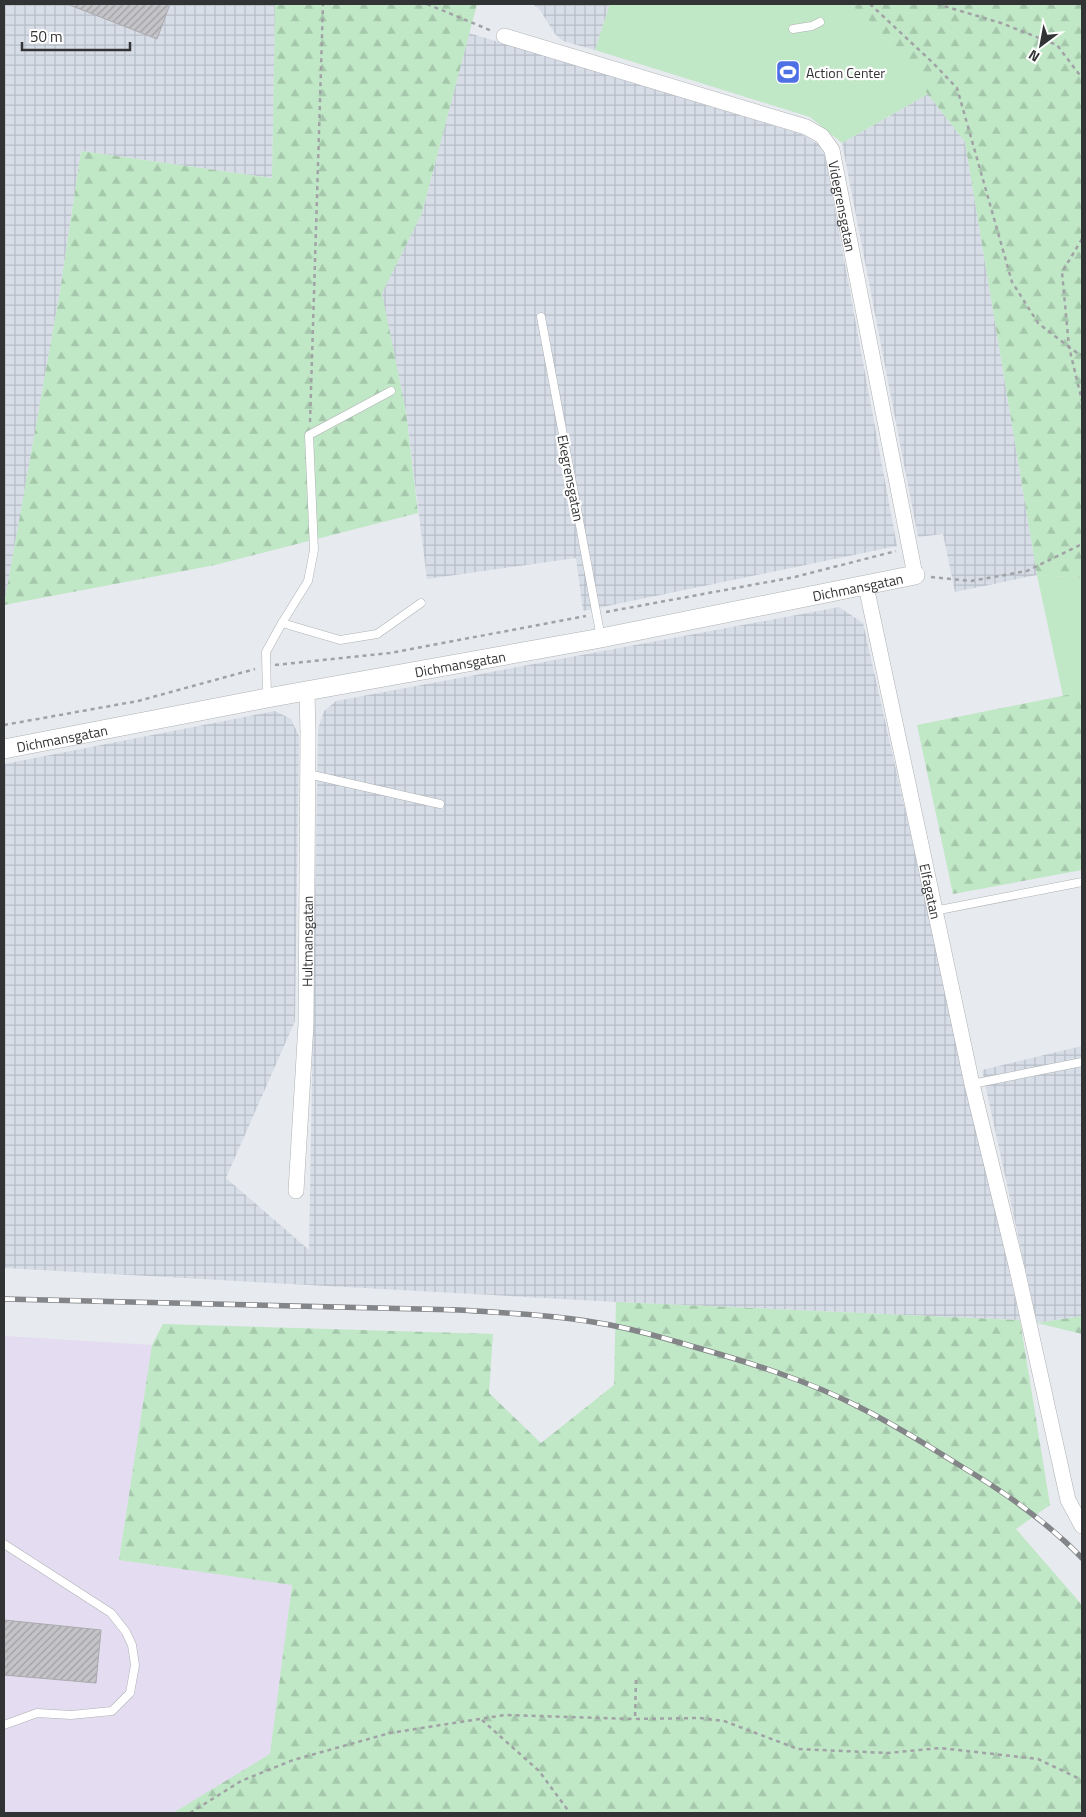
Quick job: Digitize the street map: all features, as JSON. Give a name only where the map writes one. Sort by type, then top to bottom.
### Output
[{"type":"street","name":"Videgrensgatan","points":[[504,36],[806,127],[822,136],[832,150],[915,575]]},
{"type":"street","name":"Dichmansgatan","points":[[4,749],[267,698],[601,638],[915,575]]},
{"type":"street","name":"Elfagatan","points":[[866,586],[972,1084],[1017,1269],[1068,1500],[1082,1526]]},
{"type":"street","name":"Hultmansgatan","points":[[296,1191],[306,1024],[307,692]]},
{"type":"lane","points":[[794,29],[812,26],[820,22]]},
{"type":"lane","name":"Ekegrensgatan","points":[[541,317],[601,638]]},
{"type":"lane","points":[[267,698],[266,652],[308,581],[314,550],[309,435],[391,390]]},
{"type":"lane","points":[[282,623],[340,640],[377,634],[421,603]]},
{"type":"lane","points":[[308,774],[440,804]]},
{"type":"lane","points":[[934,911],[1082,882]]},
{"type":"lane","points":[[972,1084],[1082,1062]]},
{"type":"lane","points":[[4,1544],[111,1614],[126,1632],[132,1645],[135,1664],[130,1693],[112,1710],[71,1715],[37,1713],[4,1725]]},
{"type":"path","points":[[309,435],[324,4]]},
{"type":"path","points":[[427,4],[504,36]]},
{"type":"path","points":[[870,4],[957,88],[1012,282],[1038,323],[1080,355],[1082,354]]},
{"type":"path","points":[[937,4],[1001,23],[1058,45],[1082,78]]},
{"type":"path","points":[[1082,239],[1062,272],[1069,347],[1082,401]]},
{"type":"path","points":[[915,575],[971,581],[1027,572],[1082,544]]},
{"type":"path","points":[[4,725],[138,701],[267,666],[390,653],[795,577],[910,547]]},
{"type":"path","points":[[635,1720],[636,1680]]},
{"type":"path","points":[[190,1813],[241,1781],[293,1760],[390,1733],[505,1715],[635,1720],[700,1718],[724,1721],[798,1749],[888,1753],[940,1748],[1038,1759],[1082,1780]]},
{"type":"path","points":[[481,1719],[539,1771],[570,1813]]},
{"type":"shaded area","points":[[4,4],[275,4],[272,178],[81,151],[60,291],[4,606]]},
{"type":"shaded area","points":[[533,4],[610,4],[595,50],[563,41],[555,34],[540,10]]},
{"type":"shaded area","points":[[469,33],[801,134],[818,144],[825,156],[897,546],[583,611],[576,558],[427,579],[406,412],[381,293],[422,213]]},
{"type":"shaded area","points":[[928,94],[965,142],[1037,575],[955,592],[943,534],[918,537],[842,143]]},
{"type":"shaded area","points":[[839,607],[863,623],[1020,1320],[616,1302],[4,1268],[4,764],[275,711],[291,719],[299,736],[295,1021],[226,1178],[309,1250],[318,729],[324,711],[336,701]]},
{"type":"shaded area","points":[[1082,1046],[1082,1316],[1037,1323],[982,1070]]},
{"type":"shaded area","points":[[4,1336],[152,1345],[119,1560],[292,1584],[270,1755],[173,1813],[4,1813]]},
{"type":"green space","points":[[275,4],[477,4],[422,213],[382,293],[406,412],[418,513],[215,565],[4,605],[60,291],[81,151],[272,178]]},
{"type":"green space","name":"Action Center","points":[[610,4],[850,4],[874,25],[928,94],[842,143],[810,117],[595,50]]},
{"type":"green space","points":[[850,4],[1082,4],[1082,578],[1037,575],[965,142],[874,25]]},
{"type":"green space","points":[[1037,575],[1082,578],[1082,692],[1063,696]]},
{"type":"green space","points":[[1082,692],[1082,870],[953,894],[917,725]]},
{"type":"green space","points":[[616,1302],[1020,1320],[1050,1505],[1016,1529],[1082,1605],[1082,1813],[173,1813],[270,1754],[292,1585],[119,1560],[152,1345],[163,1324],[493,1334],[489,1393],[541,1443],[614,1385]]},
{"type":"green space","points":[[1082,1316],[1082,1334],[1037,1323]]},
{"type":"building","points":[[67,4],[170,4],[157,39]]},
{"type":"building","points":[[4,1620],[101,1630],[96,1683],[4,1675]]},
{"type":"railway","points":[[4,1299],[460,1310],[564,1318],[634,1330],[777,1372],[861,1408],[923,1443],[1008,1496],[1039,1519],[1082,1558]]},
{"type":"place","name":"Action Center","points":[[788,72]]}]
